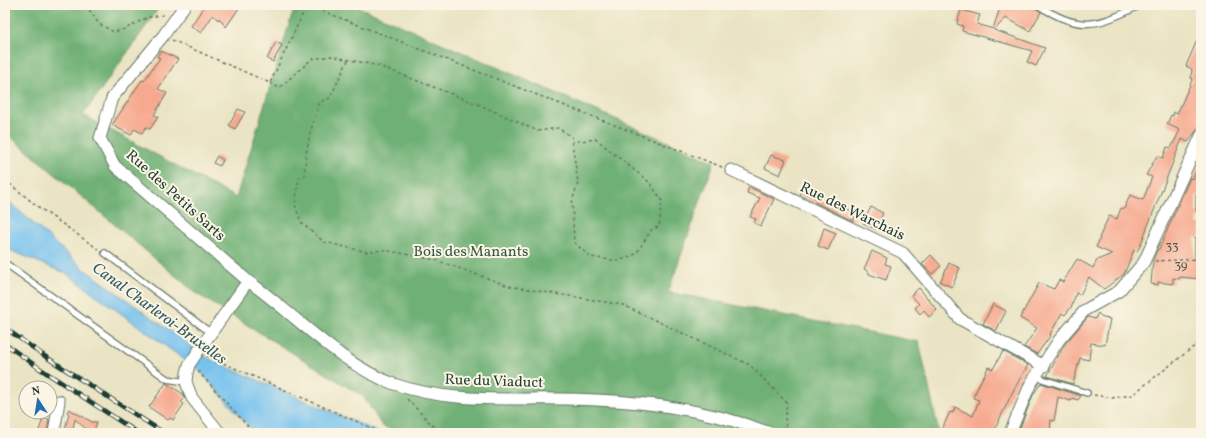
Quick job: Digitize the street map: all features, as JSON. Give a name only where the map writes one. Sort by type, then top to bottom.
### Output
[{"type":"street","name":"Rue des Petits Sarts","points":[[182,9],[163,36],[112,98],[100,138],[115,166],[248,281]]},
{"type":"street","points":[[1010,433],[1030,385],[1044,366],[1059,340],[1085,310],[1119,291],[1144,262],[1201,136]]},
{"type":"street","name":"Rue des Warchais","points":[[731,170],[903,253],[960,319],[1044,366]]},
{"type":"street","points":[[220,433],[192,398],[186,382],[194,368],[199,350],[248,281]]},
{"type":"street","name":"Rue du Viaduct","points":[[248,281],[348,358],[392,383],[418,391],[479,398],[578,399],[662,405],[710,413],[770,433]]},
{"type":"street","points":[[54,433],[59,401]]},
{"type":"lane","points":[[1037,5],[1079,24],[1094,24],[1108,20],[1141,5]]},
{"type":"lane","points":[[105,253],[211,334]]},
{"type":"lane","points":[[5,263],[167,379],[186,382]]},
{"type":"lane","points":[[1036,377],[1087,393]]},
{"type":"path","points":[[86,5],[99,24],[114,32],[125,30],[148,17],[182,9]]},
{"type":"path","points":[[270,83],[307,5],[731,170]]},
{"type":"path","points":[[163,36],[279,88],[312,59],[331,56],[386,69],[480,105],[538,131],[558,128],[572,137],[572,142],[578,183],[572,201],[574,242],[590,257],[618,261],[636,254],[652,230],[659,227],[662,200],[649,182],[596,139],[572,142]]},
{"type":"path","points":[[348,60],[330,98],[320,102],[316,111],[304,164],[305,175],[299,178],[295,205],[301,222],[324,242],[367,252],[384,250],[436,260],[509,286],[622,305],[750,365],[787,402],[785,421],[787,433]]},
{"type":"path","points":[[5,180],[37,206],[105,253]]},
{"type":"path","points":[[1144,262],[1201,259]]},
{"type":"path","points":[[1087,393],[1112,398],[1132,395],[1201,341]]},
{"type":"path","points":[[209,358],[383,433]]},
{"type":"path","points":[[194,368],[254,433]]},
{"type":"path","points":[[392,383],[440,433]]},
{"type":"green space","name":"Bois des Manants","points":[[5,5],[161,5],[83,115],[236,198],[295,5],[354,5],[714,162],[668,292],[919,342],[939,433],[400,433],[382,426],[364,397],[197,294],[5,132]]},
{"type":"water","points":[[5,198],[84,269],[209,359],[380,433],[255,433],[200,371],[67,274],[5,248]]},
{"type":"building","points":[[205,5],[235,5],[239,8],[226,27],[219,18],[218,20],[213,15],[201,33],[191,26]]},
{"type":"building","points":[[1001,5],[1033,5],[1041,12],[1030,31],[1006,18],[994,30],[1045,48],[1036,66],[1027,62],[1032,51],[962,31],[963,26],[957,24],[961,10],[980,15],[977,24],[993,29]]},
{"type":"building","points":[[1201,31],[1201,124],[1188,142],[1182,139],[1140,246],[1137,251],[1134,250],[1124,274],[1104,289],[1089,277],[1080,295],[1076,293],[1072,306],[1065,315],[1062,313],[1050,334],[1051,335],[1037,354],[1024,347],[1037,328],[1020,318],[1039,283],[1054,289],[1059,280],[1063,282],[1077,259],[1093,268],[1097,260],[1112,254],[1096,247],[1100,239],[1099,238],[1109,216],[1117,219],[1121,208],[1124,209],[1130,195],[1143,200],[1152,177],[1146,175],[1157,156],[1163,158],[1167,147],[1171,148],[1180,130],[1167,124],[1174,112],[1177,114],[1193,78],[1191,78],[1192,69],[1186,66]]},
{"type":"building","points":[[276,42],[282,45],[273,62],[267,59]]},
{"type":"building","points":[[161,51],[178,59],[158,89],[167,93],[154,115],[158,117],[150,129],[146,127],[142,133],[134,129],[131,135],[112,125],[142,80],[144,81],[160,58],[157,57]]},
{"type":"building","points":[[238,109],[245,112],[235,129],[229,125]]},
{"type":"building","points":[[771,155],[786,160],[780,175],[765,168]]},
{"type":"building","points":[[217,156],[223,160],[220,166],[213,163]]},
{"type":"building","points":[[1200,160],[1201,197],[1196,195],[1196,212],[1199,212],[1197,224],[1201,224],[1200,238],[1195,238],[1195,261],[1201,259],[1201,279],[1180,277],[1179,279],[1173,278],[1173,284],[1158,282],[1158,285],[1151,284],[1153,261],[1157,250],[1159,249],[1190,178],[1193,179]]},
{"type":"building","points":[[749,187],[774,199],[761,226],[754,223],[756,219],[750,217],[760,198],[747,193]]},
{"type":"building","points":[[803,188],[857,214],[853,221],[800,195]]},
{"type":"building","points":[[871,207],[883,213],[876,229],[863,223]]},
{"type":"building","points":[[824,228],[836,233],[828,250],[818,246]]},
{"type":"building","points":[[872,251],[887,258],[885,264],[891,266],[886,280],[869,274],[869,272],[864,269]]},
{"type":"building","points":[[931,255],[941,266],[932,274],[922,264]]},
{"type":"building","points":[[949,263],[960,268],[952,287],[940,282]]},
{"type":"building","points":[[919,288],[937,310],[929,317],[924,310],[920,314],[915,308],[919,304],[911,295]]},
{"type":"building","points":[[993,304],[1006,311],[996,331],[983,324]]},
{"type":"building","points":[[1098,313],[1103,318],[1110,319],[1105,345],[1091,343],[1089,360],[1080,358],[1073,384],[1047,376],[1065,344],[1088,317],[1095,319]]},
{"type":"building","points":[[1003,351],[1028,365],[1013,391],[993,433],[940,433],[950,412],[953,413],[955,407],[973,416],[979,400],[973,398],[983,376],[988,367],[993,369]]},
{"type":"building","points":[[166,383],[183,394],[185,398],[181,402],[184,404],[173,420],[170,418],[168,420],[149,407]]},
{"type":"building","points":[[1041,383],[1081,396],[1078,400],[1072,398],[1071,401],[1058,397],[1054,421],[1051,420],[1050,432],[1018,433],[1033,395]]},
{"type":"building","points":[[69,409],[92,422],[97,422],[94,431],[85,428],[75,419],[72,433],[64,433],[69,414],[67,412]]},
{"type":"building","points":[[43,420],[49,420],[47,433],[38,433]]},
{"type":"railway","points":[[5,328],[46,357],[164,433]]},
{"type":"railway","points":[[5,344],[138,433]]},
{"type":"water label","name":"Canal Charleroi-Bruxelles","points":[[159,314]]}]
